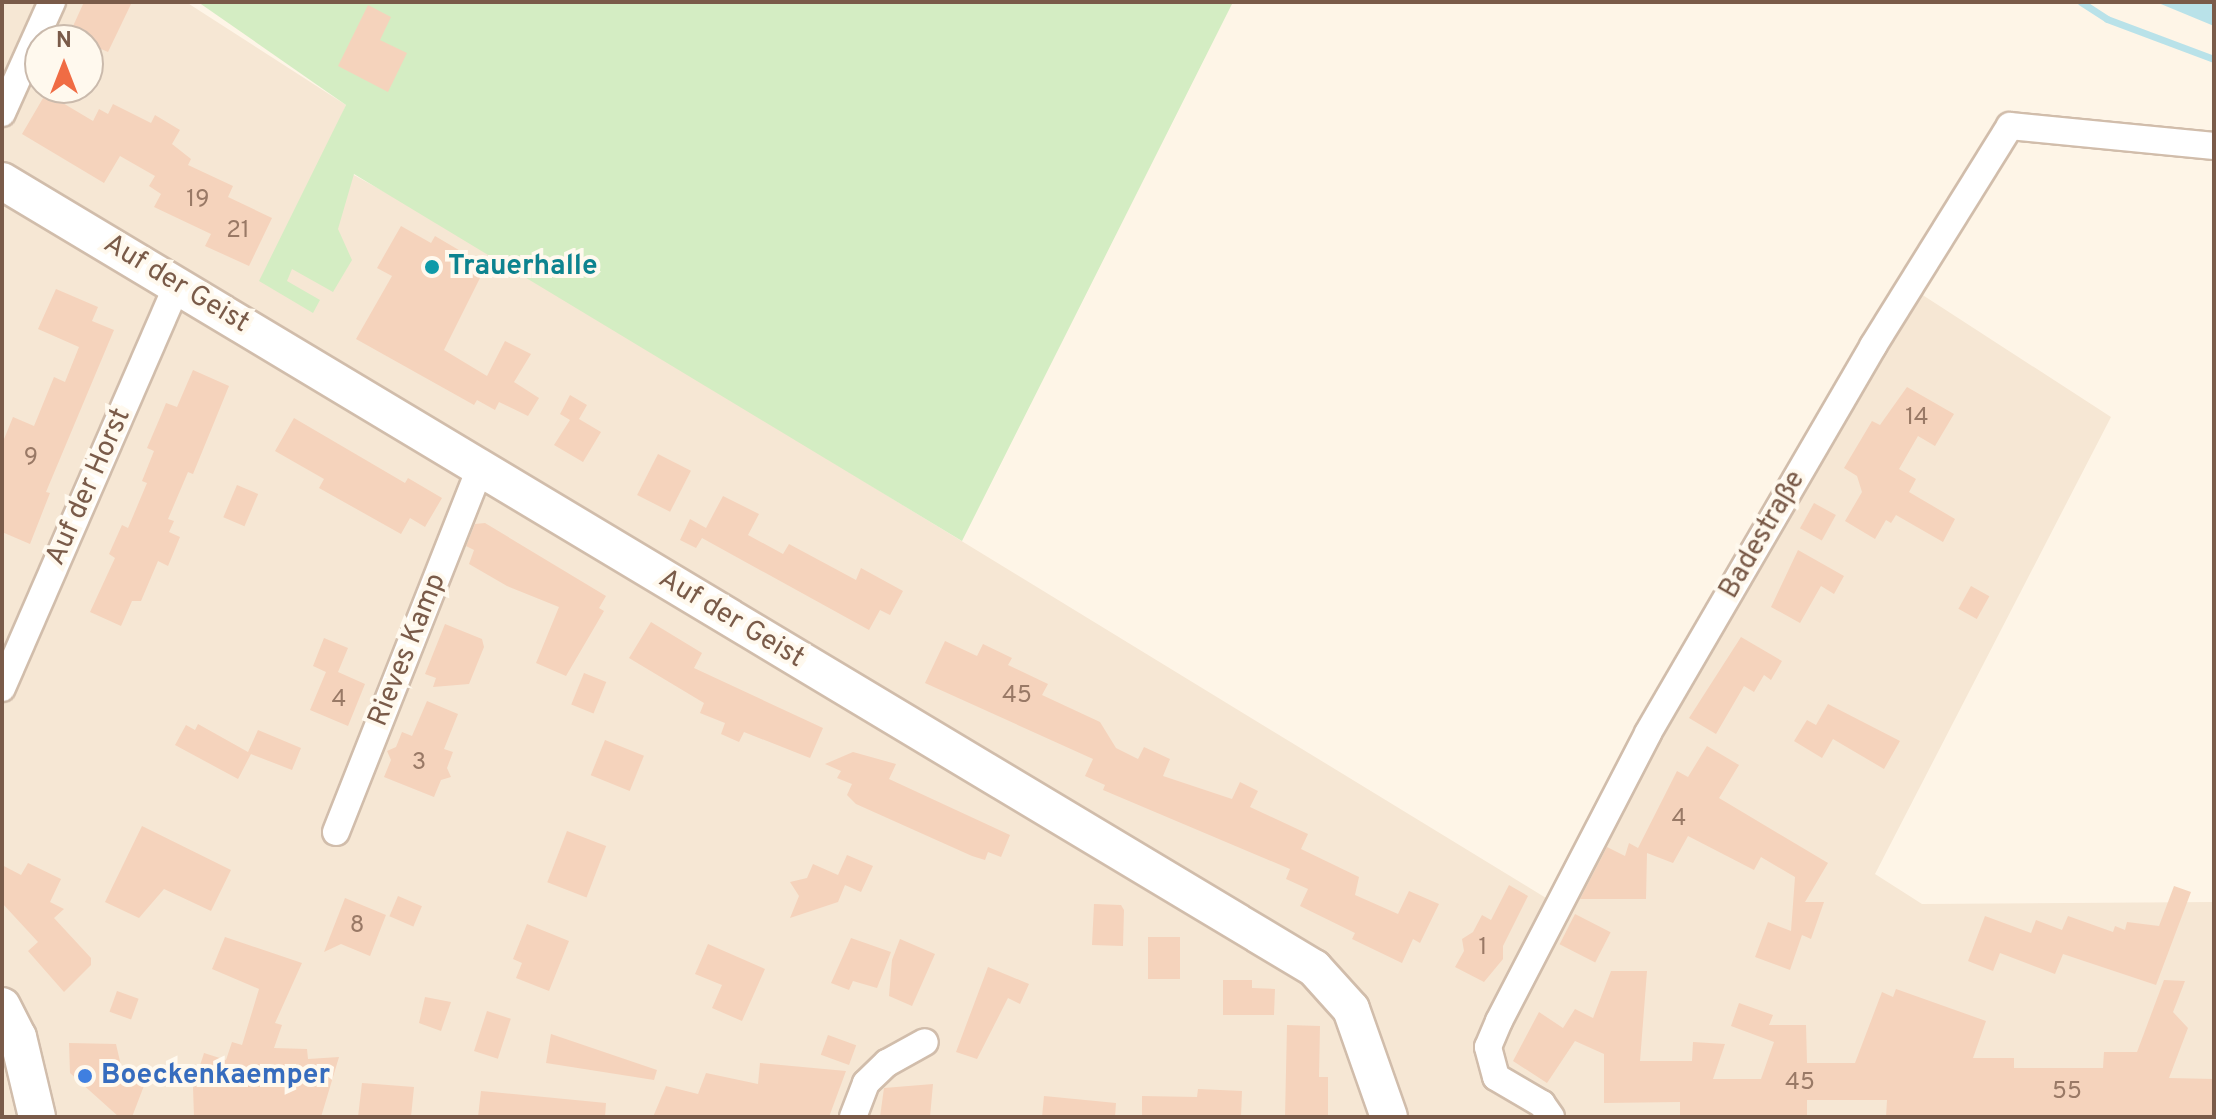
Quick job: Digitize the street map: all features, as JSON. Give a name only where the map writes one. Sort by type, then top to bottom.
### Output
[{"type":"street","points":[[2,113],[52,2]]},
{"type":"street","name":"Badestraße","points":[[1551,1117],[1542,1104],[1496,1077],[1488,1047],[1499,1021],[1648,733],[1873,346],[2010,126],[2214,146]]},
{"type":"street","name":"Auf der Geist","points":[[2,181],[1314,968],[1351,1009],[1389,1117]]},
{"type":"street","name":"Auf der Horst","points":[[2,688],[177,285]]},
{"type":"street","name":"Rieves Kamp","points":[[336,832],[480,468]]},
{"type":"street","points":[[2,1006],[27,1064],[37,1117]]},
{"type":"street","points":[[853,1117],[866,1083],[887,1063],[925,1042]]},
{"type":"shaded area","points":[[2,2],[186,2],[346,105],[323,158],[441,223],[1564,909],[1656,737],[1918,292],[2111,417],[1875,874],[1922,904],[2214,902],[2214,1117],[2,1117]]},
{"type":"green space","points":[[198,2],[1233,2],[962,541],[354,174],[338,229],[352,260],[333,292],[292,269],[287,281],[320,300],[313,313],[259,281],[346,105]]},
{"type":"water","points":[[2156,2],[2214,2],[2214,26]]},
{"type":"building","points":[[84,2],[132,2],[108,52],[104,50],[104,24],[74,24]]},
{"type":"building","points":[[368,5],[391,17],[380,40],[407,53],[388,92],[338,66]]},
{"type":"building","points":[[40,104],[64,104],[93,121],[99,109],[108,114],[113,104],[151,123],[155,115],[180,130],[172,144],[191,159],[188,165],[233,186],[228,197],[272,218],[249,266],[205,246],[211,234],[154,207],[161,194],[149,186],[155,176],[120,156],[104,183],[22,134]]},
{"type":"building","points":[[401,226],[431,243],[435,236],[486,266],[444,350],[487,376],[505,341],[531,354],[514,382],[539,398],[528,416],[499,402],[495,410],[477,400],[474,405],[356,339],[392,276],[377,268]]},
{"type":"building","points":[[56,289],[98,307],[92,321],[114,330],[46,492],[50,493],[30,544],[2,532],[2,444],[13,417],[34,426],[54,377],[65,382],[79,347],[38,329]]},
{"type":"building","points":[[193,370],[229,386],[193,474],[188,472],[168,519],[174,521],[169,532],[180,537],[168,566],[158,561],[141,601],[132,601],[121,626],[90,612],[115,558],[109,554],[122,525],[128,528],[147,483],[142,481],[154,451],[147,448],[166,403],[177,407]]},
{"type":"building","points":[[1907,387],[1954,414],[1935,446],[1918,436],[1899,469],[1916,479],[1909,492],[1955,519],[1943,542],[1896,515],[1891,523],[1886,520],[1875,539],[1845,521],[1862,492],[1857,476],[1844,468],[1872,421],[1880,425]]},
{"type":"building","points":[[570,395],[587,405],[579,419],[601,432],[583,462],[554,445],[570,420],[560,414]]},
{"type":"building","points":[[294,418],[405,483],[408,478],[442,498],[425,527],[410,518],[401,534],[319,488],[324,479],[275,451]]},
{"type":"building","points":[[658,454],[691,471],[670,512],[637,495]]},
{"type":"building","points":[[237,485],[258,494],[244,526],[223,517]]},
{"type":"building","points":[[723,496],[759,514],[748,535],[783,554],[789,544],[856,580],[861,568],[903,591],[890,615],[880,610],[869,630],[702,538],[696,548],[680,540],[690,519],[706,528]]},
{"type":"building","points":[[1814,503],[1836,515],[1822,540],[1800,528]]},
{"type":"building","points":[[485,523],[606,596],[599,608],[604,611],[566,676],[536,663],[559,607],[507,586],[469,564],[474,550],[466,546],[475,524]]},
{"type":"building","points":[[1798,550],[1844,576],[1834,594],[1821,586],[1800,623],[1771,607]]},
{"type":"building","points":[[1971,586],[1989,596],[1977,619],[1958,609]]},
{"type":"building","points":[[651,622],[702,653],[694,668],[823,728],[810,758],[744,732],[739,742],[721,734],[725,723],[700,713],[704,703],[629,658]]},
{"type":"building","points":[[445,624],[482,639],[484,647],[469,684],[433,687],[436,678],[425,674]]},
{"type":"building","points":[[1741,637],[1782,661],[1771,680],[1764,675],[1754,692],[1744,686],[1716,734],[1689,718]]},
{"type":"building","points":[[324,638],[348,648],[338,672],[365,684],[348,726],[310,710],[326,672],[313,666]]},
{"type":"building","points":[[945,641],[977,656],[983,644],[1012,658],[1008,665],[1048,684],[1042,695],[1100,722],[1116,748],[1138,759],[1144,747],[1170,759],[1163,776],[1232,799],[1240,782],[1258,791],[1250,807],[1308,834],[1301,849],[1359,877],[1355,895],[1398,914],[1409,891],[1439,904],[1420,943],[1413,939],[1402,963],[1352,939],[1355,933],[1300,906],[1308,889],[1286,879],[1290,869],[1103,790],[1105,785],[1085,776],[1093,759],[925,683]]},
{"type":"building","points":[[584,673],[606,682],[594,714],[571,705]]},
{"type":"building","points":[[427,701],[458,714],[444,749],[453,752],[447,768],[451,777],[441,780],[434,797],[384,777],[391,760],[387,751],[396,747],[402,732],[412,736]]},
{"type":"building","points":[[1828,704],[1900,741],[1884,769],[1833,739],[1822,758],[1794,741],[1807,720],[1816,725]]},
{"type":"building","points":[[198,724],[248,752],[258,730],[301,748],[292,770],[251,754],[238,779],[175,745],[186,725],[195,730]]},
{"type":"building","points":[[605,740],[644,756],[630,791],[591,775]]},
{"type":"building","points":[[1707,746],[1739,765],[1719,798],[1828,863],[1805,902],[1824,902],[1811,939],[1802,935],[1790,970],[1755,957],[1768,922],[1791,931],[1795,877],[1761,857],[1754,870],[1688,836],[1673,863],[1647,853],[1646,899],[1580,899],[1607,847],[1625,856],[1629,843],[1638,848],[1677,771],[1688,777]]},
{"type":"building","points":[[853,752],[896,764],[889,779],[1010,835],[1001,857],[988,852],[985,860],[972,856],[856,804],[847,795],[852,784],[837,778],[841,771],[825,764]]},
{"type":"building","points":[[142,826],[231,870],[211,911],[164,889],[139,918],[105,902]]},
{"type":"building","points":[[567,831],[606,846],[587,897],[547,882]]},
{"type":"building","points":[[847,855],[873,866],[861,892],[845,885],[838,902],[790,918],[799,896],[790,882],[807,878],[813,864],[838,875]]},
{"type":"building","points":[[28,863],[61,879],[50,902],[64,909],[54,918],[91,958],[91,965],[64,992],[28,951],[38,942],[2,903],[2,865],[21,875]]},
{"type":"building","points":[[1509,885],[1528,896],[1503,946],[1503,959],[1484,982],[1455,967],[1464,951],[1462,939],[1473,932],[1482,915],[1491,920]]},
{"type":"building","points":[[2174,886],[2191,892],[2156,985],[2063,954],[2055,974],[2000,953],[1993,971],[1968,961],[1985,916],[2031,933],[2036,920],[2062,930],[2068,916],[2113,932],[2115,926],[2125,930],[2127,922],[2159,926]]},
{"type":"building","points":[[398,896],[422,906],[413,926],[389,916]]},
{"type":"building","points":[[345,898],[386,915],[370,956],[341,944],[324,952]]},
{"type":"building","points":[[1094,904],[1121,905],[1124,910],[1123,946],[1092,945]]},
{"type":"building","points":[[1575,914],[1611,932],[1595,962],[1560,944]]},
{"type":"building","points":[[527,924],[569,941],[549,991],[516,978],[522,963],[513,959]]},
{"type":"building","points":[[225,937],[302,963],[275,1023],[282,1025],[274,1048],[307,1049],[308,1059],[339,1057],[321,1117],[194,1117],[193,1087],[204,1053],[226,1060],[232,1042],[242,1045],[259,989],[212,969]]},
{"type":"building","points":[[1148,937],[1180,937],[1180,979],[1148,979]]},
{"type":"building","points":[[851,938],[891,952],[877,988],[853,981],[849,990],[831,983]]},
{"type":"building","points":[[900,939],[935,954],[912,1006],[889,996],[892,960]]},
{"type":"building","points":[[708,944],[765,969],[742,1021],[712,1008],[722,985],[695,974]]},
{"type":"building","points":[[988,967],[1029,984],[1020,1004],[1008,998],[977,1059],[956,1052]]},
{"type":"building","points":[[1611,971],[1647,971],[1640,1061],[1692,1061],[1693,1042],[1725,1044],[1713,1079],[1761,1079],[1774,1042],[1731,1026],[1739,1003],[1773,1015],[1769,1025],[1806,1025],[1807,1063],[1855,1063],[1882,992],[1893,997],[1896,989],[1986,1021],[1973,1058],[2014,1058],[2014,1068],[2103,1068],[2104,1052],[2137,1052],[2164,980],[2185,981],[2173,1012],[2188,1028],[2169,1078],[2214,1079],[2214,1117],[1886,1117],[1887,1100],[1807,1100],[1807,1117],[1680,1117],[1680,1102],[1604,1103],[1604,1054],[1575,1041],[1547,1083],[1513,1061],[1539,1012],[1563,1028],[1575,1009],[1593,1018]]},
{"type":"building","points":[[1223,980],[1252,980],[1252,988],[1275,989],[1274,1015],[1223,1015]]},
{"type":"building","points":[[117,991],[139,999],[131,1020],[109,1012]]},
{"type":"building","points":[[425,997],[451,1002],[441,1031],[419,1023]]},
{"type":"building","points":[[487,1011],[511,1019],[498,1059],[474,1051]]},
{"type":"building","points":[[1287,1025],[1320,1026],[1319,1077],[1328,1077],[1328,1117],[1285,1117]]},
{"type":"building","points":[[551,1034],[657,1070],[654,1080],[546,1063]]},
{"type":"building","points":[[828,1035],[856,1045],[849,1065],[821,1055]]},
{"type":"building","points":[[69,1043],[116,1044],[122,1070],[150,1070],[132,1117],[119,1117],[70,1073]]},
{"type":"building","points":[[760,1063],[846,1071],[829,1117],[653,1117],[666,1086],[698,1094],[706,1073],[758,1084]]},
{"type":"building","points":[[362,1083],[414,1087],[411,1117],[358,1117]]},
{"type":"building","points":[[933,1084],[930,1117],[880,1117],[884,1088]]},
{"type":"building","points":[[1198,1089],[1242,1091],[1241,1117],[1142,1117],[1142,1096],[1197,1097]]},
{"type":"building","points":[[481,1091],[606,1103],[605,1117],[478,1117]]},
{"type":"building","points":[[1044,1096],[1116,1103],[1115,1117],[1042,1117]]},
{"type":"waterway","points":[[2081,2],[2107,19],[2214,59]]},
{"type":"place","name":"Trauerhalle","points":[[432,267]]},
{"type":"place","name":"Boeckenkaemper","points":[[85,1076]]}]
